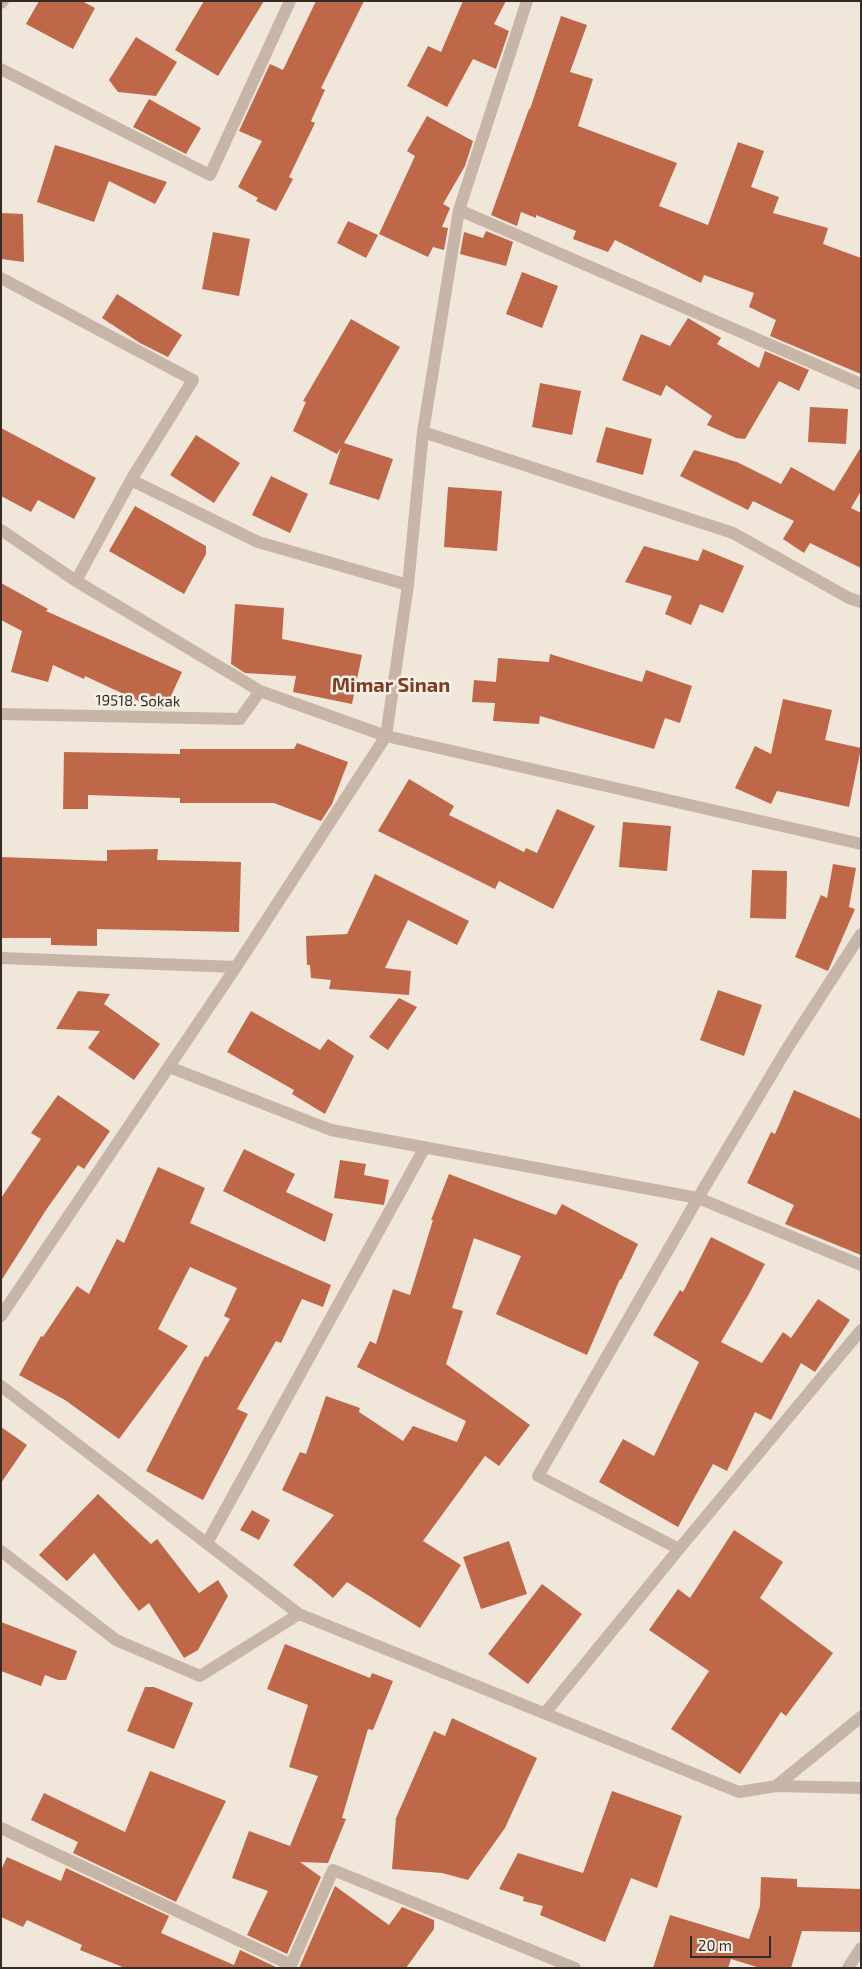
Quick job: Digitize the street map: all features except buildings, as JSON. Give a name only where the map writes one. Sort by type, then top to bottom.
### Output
[{"type":"street","points":[[1,69],[210,175],[290,1]]},
{"type":"street","points":[[1,1316],[236,967],[386,736],[408,585],[423,432],[459,210],[527,1]]},
{"type":"street","points":[[459,210],[861,384]]},
{"type":"street","points":[[1,278],[192,380],[131,480],[76,581]]},
{"type":"street","points":[[423,432],[733,533],[848,598],[861,602]]},
{"type":"street","points":[[131,480],[258,542],[408,585]]},
{"type":"street","points":[[1,530],[76,581],[260,691],[386,736],[861,844]]},
{"type":"street","name":"19518. Sokak","points":[[1,714],[240,719],[260,691]]},
{"type":"street","points":[[679,1550],[538,1476],[698,1198],[788,1047],[861,934]]},
{"type":"street","points":[[1,958],[236,967]]},
{"type":"street","points":[[169,1067],[331,1130],[698,1198],[861,1265]]},
{"type":"street","points":[[207,1544],[425,1147]]},
{"type":"street","points":[[545,1713],[861,1330]]},
{"type":"street","points":[[1,1386],[299,1614],[739,1792],[776,1786],[861,1788]]},
{"type":"street","points":[[1,1551],[116,1640],[200,1676],[299,1614]]},
{"type":"street","points":[[776,1786],[861,1717]]},
{"type":"street","points":[[1,1828],[291,1965],[333,1870],[575,1968]]},
{"type":"street","points":[[848,1968],[861,1948]]},
{"type":"district","name":"Mimar Sinan","points":[[391,685]]}]
